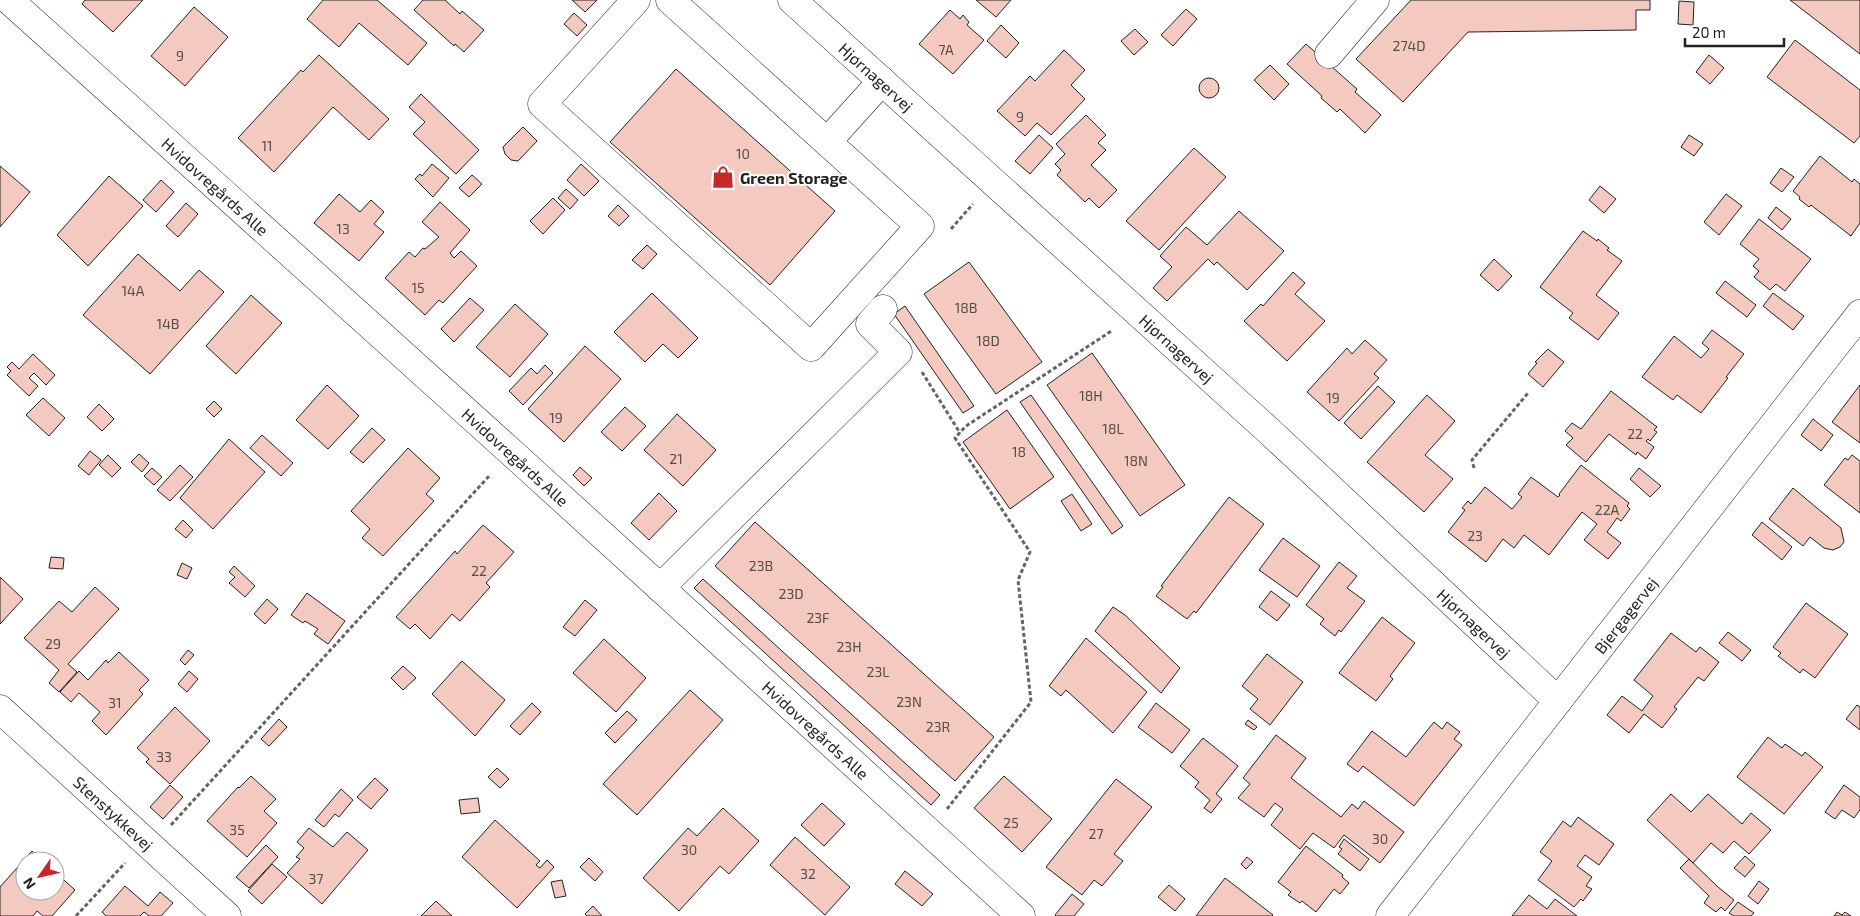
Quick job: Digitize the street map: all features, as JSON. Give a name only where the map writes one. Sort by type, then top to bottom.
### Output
[{"type":"street","name":"Hvidovregårds Alle","points":[[9,0],[511,452],[1021,916]]},
{"type":"street","points":[[636,0],[542,104],[811,347],[920,226],[670,0]]},
{"type":"street","name":"Hjørnagervej","points":[[792,0],[1269,431],[1558,701]]},
{"type":"street","points":[[1329,54],[1375,0]]},
{"type":"street","points":[[827,142],[882,81]]},
{"type":"street","points":[[660,588],[898,352],[870,324],[883,309]]},
{"type":"street","name":"Bjergagervej","points":[[1390,916],[1860,314]]},
{"type":"street","name":"Stenstykkevej","points":[[0,709],[227,916]]},
{"type":"path","points":[[929,832],[1031,702],[1018,580],[1030,552],[955,438],[966,426],[1139,313]]},
{"type":"path","points":[[1474,468],[1472,460],[1528,393]]},
{"type":"path","points":[[76,916],[145,841],[171,826],[511,452]]},
{"type":"building","points":[[85,0],[143,0],[113,32],[82,4]]},
{"type":"building","points":[[323,0],[377,0],[427,43],[408,65],[359,23],[339,47],[307,19]]},
{"type":"building","points":[[423,0],[445,0],[460,14],[462,11],[484,30],[464,52],[455,44],[454,46],[414,10]]},
{"type":"building","points":[[572,0],[597,0],[585,12]]},
{"type":"building","points":[[976,0],[1011,0],[996,17]]},
{"type":"building","points":[[1411,0],[1650,0],[1650,10],[1636,10],[1636,30],[1468,32],[1403,102],[1356,59]]},
{"type":"building","points":[[1790,0],[1860,0],[1860,54]]},
{"type":"building","points":[[1679,1],[1694,2],[1693,25],[1678,24]]},
{"type":"building","points":[[194,7],[228,37],[185,86],[151,56]]},
{"type":"building","points":[[1186,9],[1197,19],[1173,46],[1161,35]]},
{"type":"building","points":[[950,10],[960,19],[963,15],[969,22],[967,25],[984,40],[953,74],[919,44]]},
{"type":"building","points":[[574,13],[587,25],[577,36],[564,24]]},
{"type":"building","points":[[1001,25],[1019,43],[1006,58],[987,41]]},
{"type":"building","points":[[1135,29],[1148,42],[1134,55],[1121,41]]},
{"type":"building","points":[[1795,40],[1860,90],[1860,136],[1854,143],[1767,77]]},
{"type":"building","points":[[1306,44],[1357,89],[1355,92],[1381,115],[1365,133],[1340,109],[1337,112],[1321,98],[1322,96],[1287,64]]},
{"type":"building","points":[[1064,50],[1085,70],[1071,85],[1085,99],[1051,135],[1037,123],[1025,136],[997,111],[1030,76],[1035,81]]},
{"type":"building","points":[[319,55],[389,119],[369,140],[333,107],[274,172],[238,138],[301,70],[303,72]]},
{"type":"building","points":[[1709,55],[1724,68],[1710,84],[1696,72]]},
{"type":"building","points":[[1270,65],[1289,84],[1274,100],[1254,80]]},
{"type":"building","name":"Green Storage","points":[[676,69],[835,211],[770,285],[610,142]]},
{"type":"building","points":[[1209,78],[1216,81],[1219,88],[1216,95],[1209,98],[1202,95],[1199,88],[1202,81]]},
{"type":"building","points":[[421,94],[479,150],[456,174],[413,134],[425,122],[409,107]]},
{"type":"building","points":[[1086,115],[1106,135],[1098,143],[1106,150],[1091,165],[1117,190],[1099,208],[1089,198],[1085,202],[1057,175],[1061,170],[1055,164],[1065,154],[1056,144]]},
{"type":"building","points":[[523,127],[537,141],[518,161],[511,160],[505,154],[503,147]]},
{"type":"building","points":[[1039,135],[1053,148],[1030,174],[1015,161]]},
{"type":"building","points":[[1689,135],[1703,144],[1694,156],[1681,147]]},
{"type":"building","points":[[1194,148],[1226,177],[1159,250],[1126,221]]},
{"type":"building","points":[[1820,156],[1852,182],[1854,179],[1860,184],[1860,223],[1851,236],[1811,205],[1809,207],[1793,191]]},
{"type":"building","points":[[432,164],[449,178],[433,197],[415,179],[420,174],[422,176]]},
{"type":"building","points":[[581,164],[599,181],[584,196],[567,180]]},
{"type":"building","points":[[0,166],[30,192],[0,227]]},
{"type":"building","points":[[1781,168],[1794,177],[1782,192],[1770,183]]},
{"type":"building","points":[[472,175],[482,184],[469,197],[459,188]]},
{"type":"building","points":[[109,176],[143,206],[88,266],[57,235]]},
{"type":"building","points":[[161,180],[174,192],[156,212],[143,200]]},
{"type":"building","points":[[1600,186],[1616,199],[1604,213],[1589,200]]},
{"type":"building","points":[[566,189],[578,200],[570,209],[558,198]]},
{"type":"building","points":[[339,194],[360,212],[371,200],[384,212],[374,224],[384,232],[359,261],[314,223]]},
{"type":"building","points":[[1726,194],[1742,206],[1719,235],[1704,222]]},
{"type":"building","points":[[553,198],[565,210],[543,234],[530,221]]},
{"type":"building","points":[[440,202],[470,230],[450,253],[454,258],[461,251],[477,266],[443,303],[439,300],[425,315],[385,278],[409,252],[415,257],[423,248],[425,249],[439,237],[422,222]]},
{"type":"building","points":[[186,203],[198,214],[178,237],[166,226]]},
{"type":"building","points":[[618,205],[629,216],[619,226],[608,216]]},
{"type":"building","points":[[1776,207],[1791,219],[1782,230],[1768,218]]},
{"type":"building","points":[[1239,211],[1284,251],[1247,290],[1217,262],[1214,265],[1208,259],[1167,301],[1153,288],[1172,267],[1160,256],[1186,227],[1207,245]]},
{"type":"building","points":[[1759,219],[1811,259],[1785,291],[1776,284],[1770,290],[1754,277],[1759,271],[1753,266],[1759,259],[1740,244]]},
{"type":"building","points":[[1583,231],[1597,241],[1598,239],[1609,248],[1607,250],[1622,261],[1596,295],[1619,313],[1598,340],[1569,318],[1573,313],[1540,287]]},
{"type":"building","points":[[647,245],[657,254],[643,269],[632,260]]},
{"type":"building","points":[[138,254],[180,291],[199,270],[224,292],[150,374],[83,315]]},
{"type":"building","points":[[1494,259],[1512,276],[1498,291],[1480,275]]},
{"type":"building","points":[[969,262],[1042,362],[996,394],[924,294]]},
{"type":"building","points":[[1293,272],[1305,283],[1295,294],[1325,321],[1287,361],[1244,321],[1261,304],[1263,306]]},
{"type":"building","points":[[1725,281],[1756,305],[1747,317],[1716,293]]},
{"type":"building","points":[[652,293],[698,338],[678,358],[663,344],[645,362],[614,332]]},
{"type":"building","points":[[1773,293],[1804,316],[1793,330],[1763,306]]},
{"type":"building","points":[[251,295],[282,323],[236,374],[206,346]]},
{"type":"building","points":[[470,298],[484,310],[454,342],[441,329]]},
{"type":"building","points":[[515,304],[548,334],[510,377],[476,347]]},
{"type":"building","points":[[905,306],[974,406],[963,413],[894,314]]},
{"type":"building","points":[[1712,330],[1744,354],[1701,413],[1677,395],[1673,400],[1642,377],[1674,336],[1701,358],[1709,349],[1702,343]]},
{"type":"building","points":[[1365,340],[1387,360],[1374,374],[1379,378],[1339,421],[1307,392],[1347,348],[1352,354]]},
{"type":"building","points":[[585,346],[621,379],[564,442],[528,409]]},
{"type":"building","points":[[1548,349],[1564,362],[1543,387],[1528,374],[1537,363],[1535,362]]},
{"type":"building","points":[[1092,353],[1185,485],[1140,516],[1047,385]]},
{"type":"building","points":[[33,354],[55,375],[46,385],[34,373],[29,378],[38,386],[29,396],[7,375],[11,371],[7,367],[12,362],[19,369]]},
{"type":"building","points":[[545,365],[553,373],[523,405],[509,391],[531,368],[537,374]]},
{"type":"building","points":[[327,385],[359,416],[328,449],[296,420]]},
{"type":"building","points":[[1860,385],[1860,443],[1832,422]]},
{"type":"building","points":[[1378,386],[1395,402],[1361,439],[1344,423]]},
{"type":"building","points":[[1611,391],[1657,427],[1654,430],[1657,432],[1650,441],[1648,439],[1646,441],[1654,447],[1646,459],[1637,452],[1636,455],[1609,434],[1586,462],[1566,445],[1573,438],[1565,431],[1572,423],[1581,429]]},
{"type":"building","points":[[1031,395],[1123,526],[1112,534],[1020,402]]},
{"type":"building","points":[[1427,395],[1455,421],[1425,455],[1453,479],[1424,512],[1367,462]]},
{"type":"building","points":[[43,398],[65,418],[49,436],[26,415]]},
{"type":"building","points":[[214,401],[222,409],[214,417],[206,409]]},
{"type":"building","points":[[99,404],[114,419],[102,431],[87,417]]},
{"type":"building","points":[[625,407],[646,426],[622,451],[601,432]]},
{"type":"building","points":[[1007,410],[1054,477],[1010,509],[963,442]]},
{"type":"building","points":[[677,414],[716,450],[683,486],[644,450]]},
{"type":"building","points":[[1813,419],[1833,435],[1821,451],[1801,435]]},
{"type":"building","points":[[372,428],[385,440],[363,463],[350,452]]},
{"type":"building","points":[[262,435],[293,463],[281,476],[250,448]]},
{"type":"building","points":[[229,439],[265,472],[213,529],[180,498]]},
{"type":"building","points":[[408,448],[440,478],[426,494],[434,501],[383,556],[362,538],[370,529],[351,511]]},
{"type":"building","points":[[90,451],[101,460],[89,475],[78,466]]},
{"type":"building","points":[[139,454],[149,463],[142,472],[131,462]]},
{"type":"building","points":[[108,455],[121,468],[112,477],[99,465]]},
{"type":"building","points":[[1852,455],[1860,461],[1860,513],[1824,485],[1845,458],[1848,460]]},
{"type":"building","points":[[180,465],[193,477],[170,501],[157,490]]},
{"type":"building","points":[[1581,465],[1629,503],[1627,506],[1630,509],[1621,521],[1617,518],[1607,532],[1621,543],[1608,559],[1584,540],[1597,524],[1582,512],[1549,555],[1524,535],[1514,548],[1503,539],[1486,562],[1448,532],[1465,510],[1462,508],[1468,501],[1471,504],[1485,487],[1512,509],[1522,497],[1518,494],[1531,477],[1558,497]]},
{"type":"building","points":[[580,467],[592,478],[584,486],[573,475]]},
{"type":"building","points":[[152,468],[162,477],[154,485],[144,476]]},
{"type":"building","points":[[1639,468],[1661,486],[1650,497],[1630,479]]},
{"type":"building","points":[[1793,488],[1841,528],[1844,542],[1840,547],[1833,550],[1824,548],[1810,537],[1803,546],[1769,519]]},
{"type":"building","points":[[659,493],[677,511],[649,540],[631,523]]},
{"type":"building","points":[[1072,494],[1092,524],[1081,531],[1061,501]]},
{"type":"building","points":[[1229,497],[1264,524],[1196,613],[1194,611],[1187,619],[1156,596],[1163,587],[1161,586]]},
{"type":"building","points":[[183,520],[193,530],[186,538],[175,529]]},
{"type":"building","points":[[755,522],[994,737],[955,781],[715,566]]},
{"type":"building","points":[[1762,522],[1792,547],[1782,560],[1752,535]]},
{"type":"building","points":[[483,525],[514,552],[486,583],[490,587],[460,621],[452,614],[430,639],[415,624],[410,629],[396,617],[455,551],[457,554]]},
{"type":"building","points":[[1283,538],[1320,566],[1297,597],[1259,570]]},
{"type":"building","points":[[51,557],[64,558],[63,569],[49,568]]},
{"type":"building","points":[[1339,562],[1357,576],[1347,588],[1365,601],[1341,632],[1339,630],[1335,636],[1320,624],[1324,619],[1306,605]]},
{"type":"building","points":[[182,563],[192,568],[187,579],[177,575]]},
{"type":"building","points":[[234,566],[255,586],[245,597],[229,583],[235,577],[229,572]]},
{"type":"building","points":[[0,577],[23,599],[0,624]]},
{"type":"building","points":[[703,579],[940,795],[931,805],[694,588]]},
{"type":"building","points":[[95,587],[119,609],[68,664],[77,672],[59,692],[49,683],[59,670],[24,638],[59,601],[72,612]]},
{"type":"building","points":[[1271,591],[1290,605],[1277,621],[1259,607]]},
{"type":"building","points":[[307,593],[345,621],[328,644],[314,634],[318,629],[305,621],[303,623],[291,615]]},
{"type":"building","points":[[267,599],[278,609],[265,624],[254,614]]},
{"type":"building","points":[[585,600],[597,610],[575,636],[563,627]]},
{"type":"building","points":[[1806,603],[1848,634],[1815,678],[1803,669],[1800,673],[1778,656],[1781,653],[1773,647]]},
{"type":"building","points":[[1113,607],[1125,615],[1180,668],[1161,693],[1095,631]]},
{"type":"building","points":[[1382,617],[1415,643],[1390,676],[1393,679],[1376,701],[1339,673]]},
{"type":"building","points":[[1728,632],[1751,650],[1742,661],[1719,643]]},
{"type":"building","points":[[1671,633],[1696,652],[1700,647],[1719,662],[1704,681],[1698,677],[1674,707],[1677,709],[1662,728],[1644,714],[1629,733],[1607,715],[1622,696],[1642,711],[1653,696],[1634,680]]},
{"type":"building","points":[[1086,638],[1147,692],[1113,733],[1066,690],[1061,696],[1049,686]]},
{"type":"building","points":[[604,639],[646,678],[616,712],[573,673]]},
{"type":"building","points":[[188,650],[194,655],[185,665],[180,660]]},
{"type":"building","points":[[119,652],[149,680],[139,690],[143,694],[106,735],[92,721],[100,712],[79,693],[71,702],[60,692],[79,671],[88,680],[106,660],[108,663]]},
{"type":"building","points":[[1267,654],[1303,682],[1270,725],[1250,709],[1258,699],[1242,686]]},
{"type":"building","points":[[462,661],[505,700],[475,736],[432,694]]},
{"type":"building","points":[[403,666],[416,678],[403,690],[391,678]]},
{"type":"building","points":[[189,671],[198,679],[187,692],[178,684]]},
{"type":"building","points":[[690,690],[723,720],[637,815],[603,784]]},
{"type":"building","points":[[532,703],[541,712],[520,735],[510,726]]},
{"type":"building","points":[[1156,703],[1190,730],[1172,753],[1138,727]]},
{"type":"building","points":[[1857,705],[1860,707],[1860,730],[1846,719]]},
{"type":"building","points":[[175,707],[210,741],[170,784],[146,762],[149,759],[137,748]]},
{"type":"building","points":[[627,711],[637,720],[615,743],[605,733]]},
{"type":"building","points":[[279,719],[287,727],[269,746],[261,739]]},
{"type":"building","points":[[1248,720],[1257,727],[1254,730],[1245,724]]},
{"type":"building","points":[[1434,722],[1442,729],[1447,722],[1460,732],[1454,739],[1462,745],[1414,806],[1363,766],[1358,772],[1347,764],[1372,731],[1406,757]]},
{"type":"building","points":[[1276,735],[1306,758],[1291,778],[1341,817],[1352,804],[1358,809],[1364,801],[1404,832],[1380,863],[1344,835],[1334,848],[1313,833],[1300,849],[1271,825],[1283,809],[1275,803],[1264,817],[1238,798],[1250,784],[1243,778]]},
{"type":"building","points":[[1768,737],[1782,748],[1785,744],[1802,756],[1805,752],[1823,767],[1784,814],[1737,777]]},
{"type":"building","points":[[1203,738],[1238,766],[1216,794],[1222,799],[1211,813],[1204,808],[1210,800],[1195,787],[1199,782],[1180,766]]},
{"type":"building","points":[[497,768],[509,779],[500,788],[488,777]]},
{"type":"building","points":[[251,776],[276,799],[264,811],[277,823],[247,857],[207,821],[238,787]]},
{"type":"building","points":[[1004,776],[1052,819],[1022,852],[974,808]]},
{"type":"building","points":[[375,778],[388,790],[371,809],[357,797]]},
{"type":"building","points":[[1116,779],[1152,807],[1114,854],[1123,861],[1102,886],[1094,880],[1082,895],[1046,867]]},
{"type":"building","points":[[170,785],[183,797],[163,819],[150,807]]},
{"type":"building","points":[[1844,785],[1860,797],[1860,810],[1854,818],[1842,810],[1835,819],[1825,812]]},
{"type":"building","points":[[341,789],[353,800],[339,817],[335,814],[324,827],[315,820]]},
{"type":"building","points":[[1671,794],[1691,812],[1708,794],[1742,824],[1751,813],[1771,830],[1749,854],[1734,841],[1723,853],[1711,843],[1693,863],[1647,820]]},
{"type":"building","points":[[478,798],[480,812],[461,814],[459,800]]},
{"type":"building","points":[[822,803],[845,824],[824,846],[801,825]]},
{"type":"building","points":[[723,808],[759,841],[729,874],[720,866],[679,911],[643,878],[688,828],[697,836]]},
{"type":"building","points":[[1578,817],[1614,844],[1599,865],[1585,855],[1577,866],[1592,877],[1586,886],[1592,889],[1583,901],[1581,899],[1574,907],[1538,880],[1552,861],[1540,852],[1563,821],[1571,827]]},
{"type":"building","points":[[495,820],[540,861],[536,865],[540,868],[547,860],[554,867],[517,908],[462,857]]},
{"type":"building","points":[[309,828],[333,847],[347,832],[368,850],[322,904],[287,873],[300,859],[296,857],[304,848],[297,842]]},
{"type":"building","points":[[795,837],[850,887],[825,915],[770,865]]},
{"type":"building","points":[[1344,839],[1369,859],[1360,871],[1338,854],[1342,849],[1339,847]]},
{"type":"building","points":[[266,845],[278,857],[249,888],[236,877]]},
{"type":"building","points":[[1306,846],[1343,875],[1342,877],[1349,883],[1340,894],[1334,889],[1316,912],[1302,901],[1300,903],[1288,895],[1291,892],[1278,882]]},
{"type":"building","points":[[1745,856],[1755,865],[1745,877],[1734,868]]},
{"type":"building","points":[[1247,857],[1253,862],[1246,869],[1241,864]]},
{"type":"building","points":[[589,858],[603,872],[595,881],[580,867]]},
{"type":"building","points":[[1689,859],[1734,900],[1725,911],[1721,907],[1716,912],[1704,903],[1709,896],[1680,868]]},
{"type":"building","points":[[272,864],[287,877],[262,904],[248,891]]},
{"type":"building","points":[[15,870],[15,901],[65,901],[65,881],[75,890],[52,916],[43,916],[37,911],[33,916],[0,916],[0,887]]},
{"type":"building","points":[[905,871],[933,894],[922,906],[895,884]]},
{"type":"building","points":[[1225,878],[1273,915],[1196,916]]},
{"type":"building","points":[[562,880],[566,896],[555,898],[551,882]]},
{"type":"building","points":[[1759,881],[1769,889],[1758,904],[1748,896]]},
{"type":"building","points":[[1169,885],[1185,899],[1175,911],[1158,897]]},
{"type":"building","points":[[125,886],[148,906],[160,892],[173,903],[161,916],[149,916],[144,912],[140,916],[106,916],[102,912]]},
{"type":"building","points":[[1072,894],[1084,904],[1074,916],[1056,916],[1055,915]]},
{"type":"building","points":[[1529,895],[1547,909],[1555,899],[1577,916],[1512,916]]},
{"type":"building","points":[[436,901],[452,916],[421,916]]},
{"type":"building","points":[[1738,902],[1754,913],[1751,916],[1734,916],[1729,913]]},
{"type":"building","points":[[593,906],[602,916],[587,916],[585,914]]},
{"type":"building","points":[[1837,912],[1842,915],[1845,912],[1851,916],[1834,916]]},
{"type":"place","name":"Green Storage","points":[[723,177]]}]
